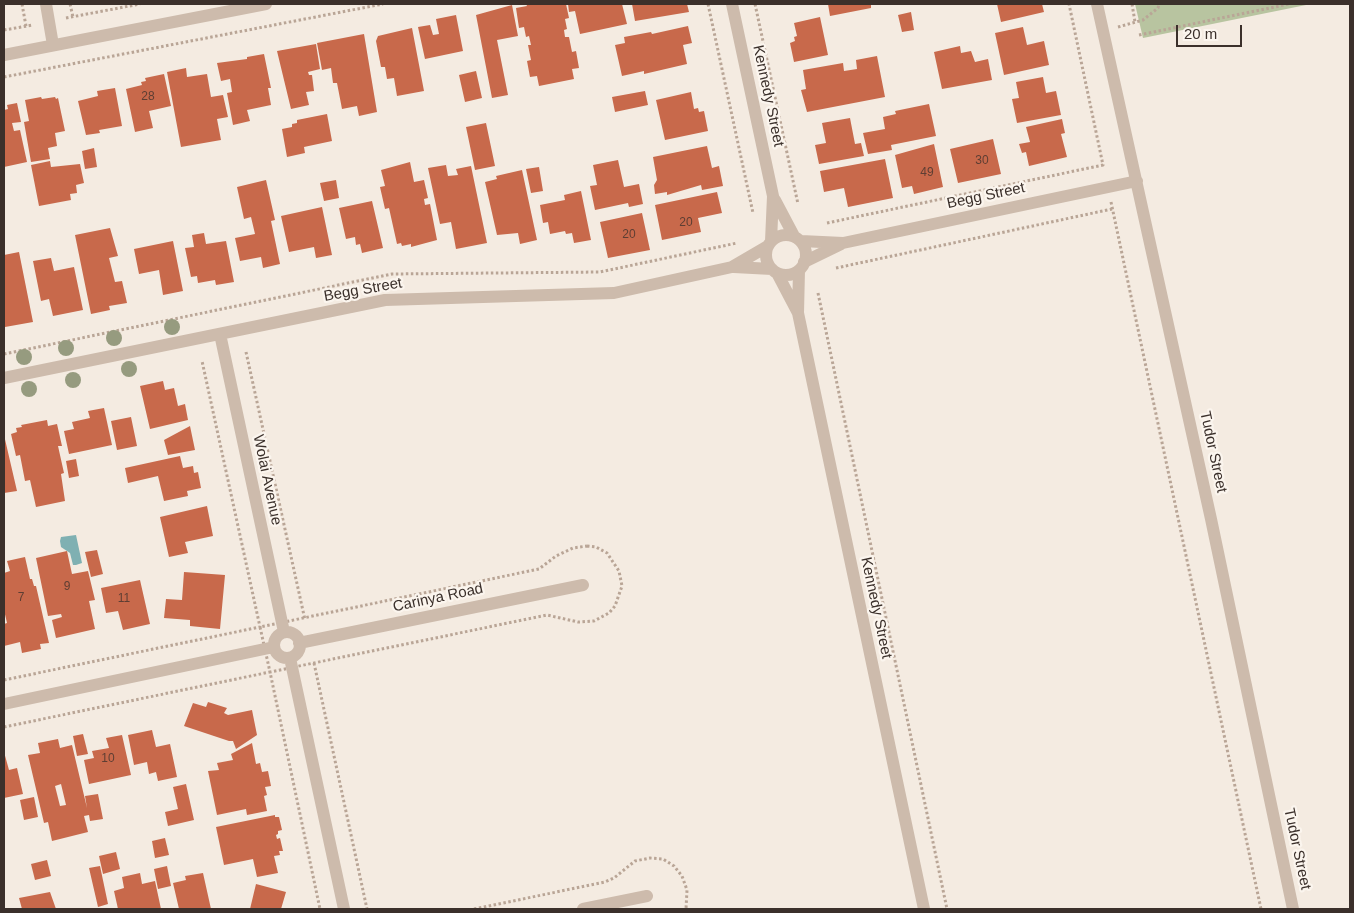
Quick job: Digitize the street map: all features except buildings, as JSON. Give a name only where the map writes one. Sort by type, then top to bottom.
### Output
[{"type":"street","points":[[46,4],[54,45]]},
{"type":"street","points":[[4,55],[266,4]]},
{"type":"street","name":"Kennedy Street","points":[[732,4],[773,196],[769,244]]},
{"type":"street","name":"Tudor Street","points":[[1097,4],[1211,519],[1293,909]]},
{"type":"street","name":"Begg Street","points":[[797,239],[843,243],[1137,181]]},
{"type":"street","name":"Kennedy Street","points":[[773,196],[797,239]]},
{"type":"street","points":[[782,235],[797,239],[806,251],[802,266],[788,275],[775,271],[766,259],[769,244],[782,235]]},
{"type":"street","name":"Begg Street","points":[[802,266],[843,243]]},
{"type":"street","name":"Begg Street","points":[[732,267],[769,244]]},
{"type":"street","name":"Kennedy Street","points":[[798,313],[802,266]]},
{"type":"street","name":"Begg Street","points":[[4,378],[394,299],[608,294],[732,267],[775,271]]},
{"type":"street","name":"Kennedy Street","points":[[775,271],[798,313],[924,909]]},
{"type":"street","name":"Wolai Avenue","points":[[220,334],[284,632]]},
{"type":"street","name":"Carinya Road","points":[[300,643],[583,585]]},
{"type":"street","points":[[284,632],[292,633],[300,643],[296,654],[290,658],[277,654],[274,647],[275,639],[284,632]]},
{"type":"street","points":[[4,704],[274,647]]},
{"type":"street","points":[[290,658],[344,909]]},
{"type":"street","points":[[583,909],[647,896]]},
{"type":"path","points":[[22,4],[26,26]]},
{"type":"path","points":[[70,4],[73,17]]},
{"type":"path","points":[[4,30],[140,4]]},
{"type":"path","points":[[4,78],[383,4]]},
{"type":"path","points":[[708,4],[754,218]]},
{"type":"path","points":[[755,4],[799,209]]},
{"type":"path","points":[[1068,4],[1261,909]]},
{"type":"path","points":[[1132,4],[1135,22]]},
{"type":"path","points":[[1104,32],[1143,20],[1158,8],[1159,4]]},
{"type":"path","points":[[1139,36],[1289,4]]},
{"type":"path","points":[[824,224],[1103,165]]},
{"type":"path","points":[[833,268],[1112,209]]},
{"type":"path","points":[[4,354],[392,274],[600,272],[739,242]]},
{"type":"path","points":[[817,292],[946,909]]},
{"type":"path","points":[[4,680],[260,628],[202,360]]},
{"type":"path","points":[[4,727],[270,672],[320,909]]},
{"type":"path","points":[[474,909],[605,882],[614,878],[635,861],[650,858],[664,859],[682,876],[687,890],[686,909]]},
{"type":"green space","points":[[1135,4],[1311,4],[1143,38]]},
{"type":"water","points":[[76,535],[82,563],[73,565],[70,553],[61,547],[60,541],[61,537]]}]
